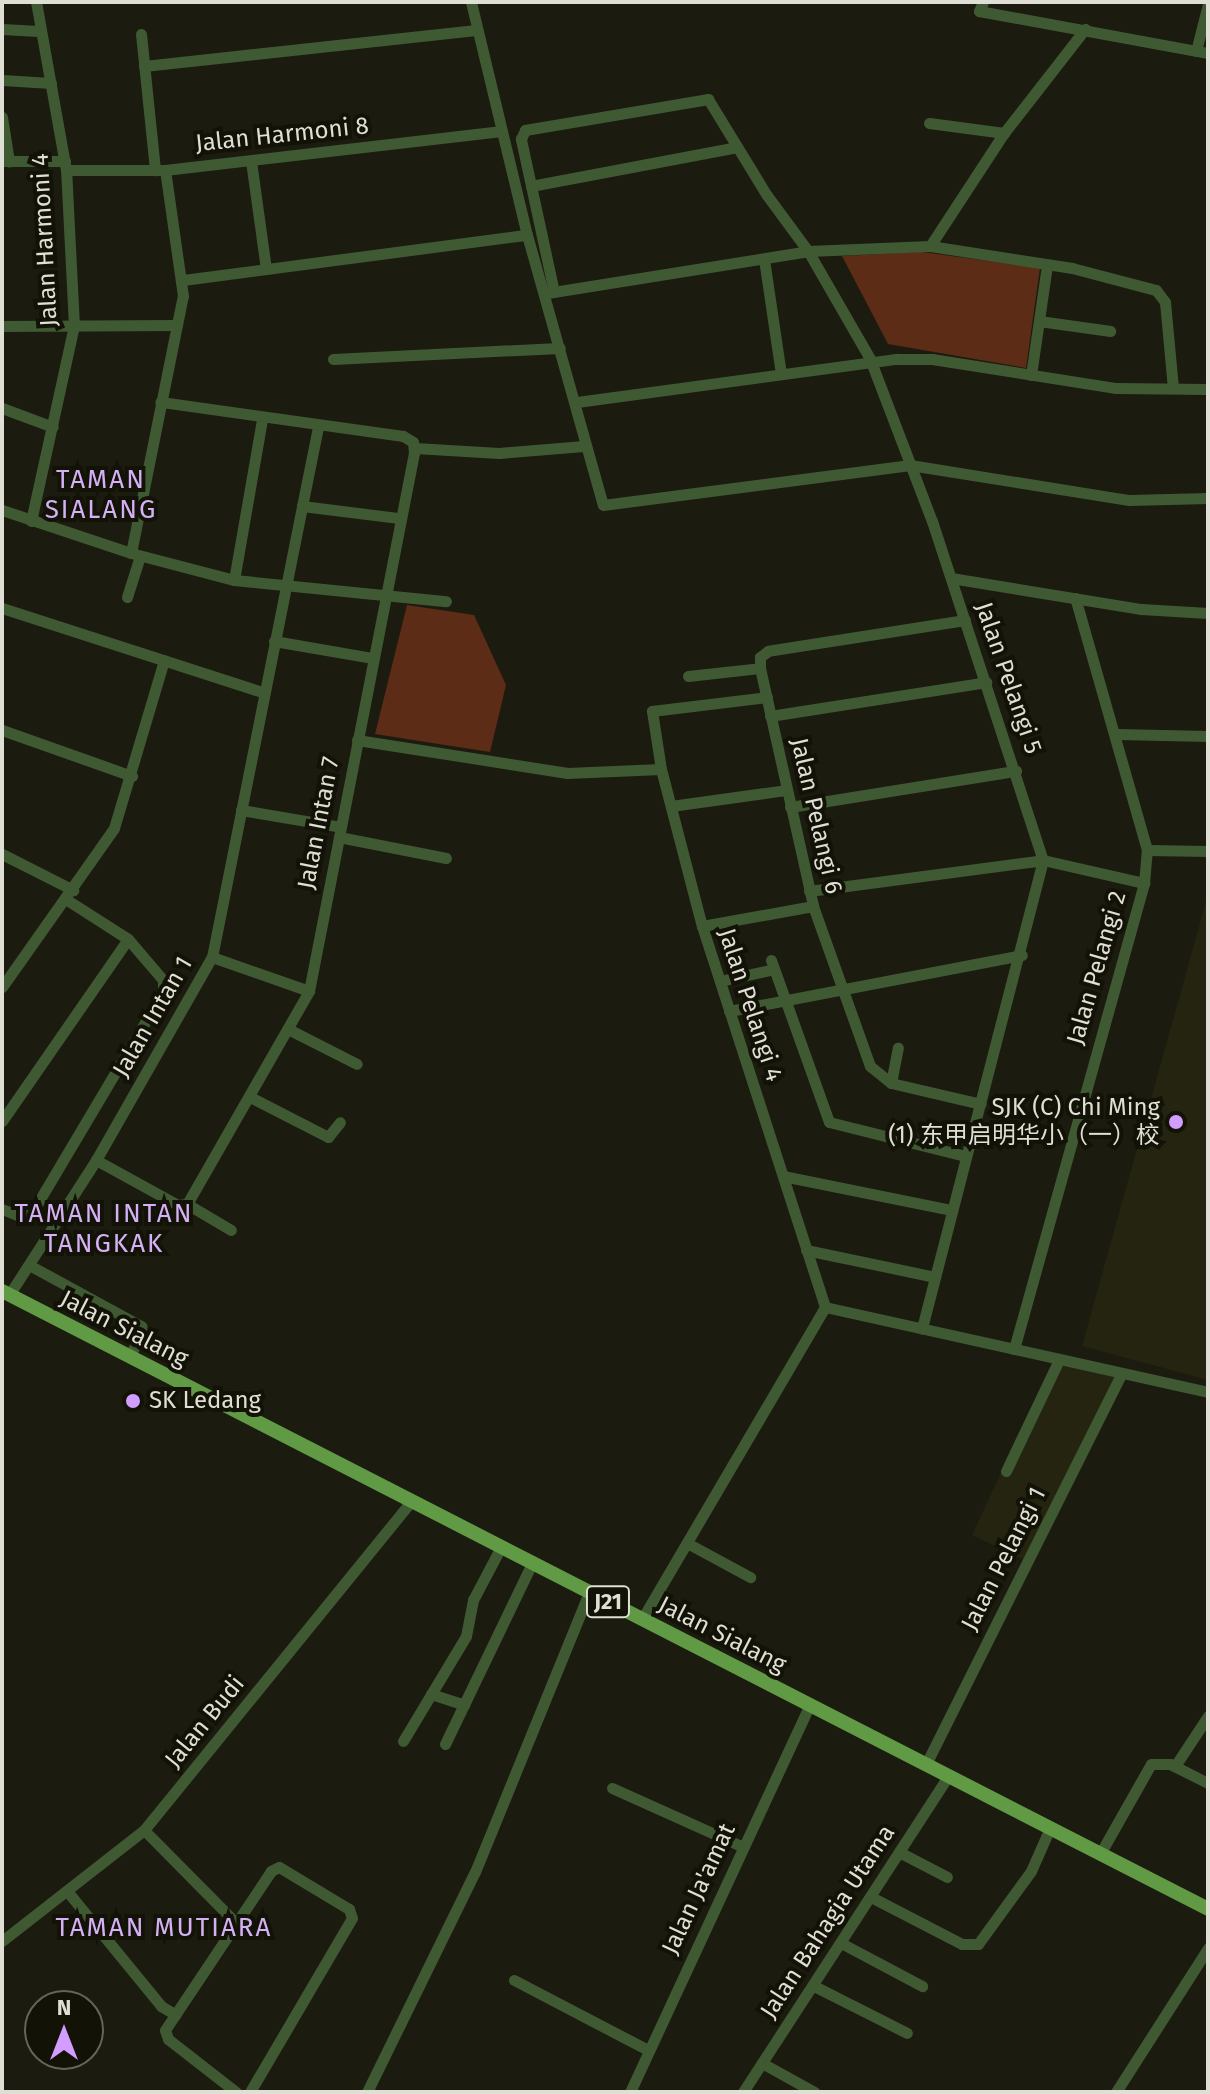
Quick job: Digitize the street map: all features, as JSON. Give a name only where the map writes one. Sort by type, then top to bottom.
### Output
[{"type":"main road","name":"Jalan Sialang","points":[[5,1293],[1208,1909]]},
{"type":"street","name":"Jalan Harmoni 4","points":[[31,521],[74,326],[65,166],[51,83],[38,31],[36,2]]},
{"type":"street","points":[[471,2],[527,235],[549,293]]},
{"type":"street","points":[[983,2],[979,11],[1202,52],[1208,4]]},
{"type":"street","points":[[2,29],[38,31]]},
{"type":"street","points":[[930,246],[1004,133],[1085,29]]},
{"type":"street","points":[[144,66],[476,30]]},
{"type":"street","points":[[127,597],[183,280],[160,170],[141,34]]},
{"type":"street","points":[[2,80],[51,83]]},
{"type":"street","name":"Jalan Pelangi 5","points":[[531,186],[521,139],[525,130],[694,98],[711,101],[737,147],[808,251],[870,359],[951,578],[1043,860],[1022,955],[965,1156],[922,1329]]},
{"type":"street","points":[[2,117],[6,161]]},
{"type":"street","points":[[929,123],[1004,133]]},
{"type":"street","name":"Jalan Harmoni 8","points":[[6,161],[160,170],[502,131]]},
{"type":"street","points":[[737,147],[531,186],[560,348],[577,402],[584,446],[603,505],[910,465],[1129,500],[1208,498]]},
{"type":"street","points":[[251,161],[266,269]]},
{"type":"street","points":[[183,280],[527,235]]},
{"type":"street","points":[[549,293],[808,251],[930,246],[1127,280],[1161,295],[1173,388]]},
{"type":"street","points":[[764,259],[781,374]]},
{"type":"street","points":[[1031,375],[1047,265]]},
{"type":"street","points":[[1039,321],[1110,331]]},
{"type":"street","points":[[2,326],[177,325]]},
{"type":"street","points":[[333,359],[560,348]]},
{"type":"street","points":[[577,402],[870,359],[932,359],[1115,388],[1208,389]]},
{"type":"street","points":[[160,402],[262,419],[398,436],[408,438],[415,448],[499,453],[584,446]]},
{"type":"street","points":[[2,408],[53,427]]},
{"type":"street","points":[[234,580],[262,419]]},
{"type":"street","name":"Jalan Intan 1","points":[[5,1293],[29,1265],[96,1160],[212,957],[265,693],[282,588],[318,427]]},
{"type":"street","name":"Jalan Intan 7","points":[[188,1203],[309,991],[415,448]]},
{"type":"street","points":[[302,506],[399,518]]},
{"type":"street","points":[[2,510],[136,555],[234,580],[282,588],[446,601]]},
{"type":"street","points":[[951,578],[1075,598],[1208,613]]},
{"type":"street","name":"Jalan Pelangi 2","points":[[1014,1349],[1144,883],[1147,850],[1117,734],[1075,598]]},
{"type":"street","points":[[2,608],[265,693]]},
{"type":"street","points":[[688,676],[760,668],[760,657],[768,651],[965,620]]},
{"type":"street","points":[[274,641],[372,658]]},
{"type":"street","points":[[2,987],[70,895],[114,828],[132,776],[164,660]]},
{"type":"street","name":"Jalan Pelangi 6","points":[[760,668],[813,906],[840,989],[870,1066],[891,1083]]},
{"type":"street","points":[[770,716],[986,682]]},
{"type":"street","name":"Jalan Pelangi 4","points":[[767,697],[652,711],[661,769],[702,926],[825,1307]]},
{"type":"street","points":[[2,730],[132,776]]},
{"type":"street","points":[[1117,734],[1208,736]]},
{"type":"street","points":[[357,740],[567,773],[661,769]]},
{"type":"street","points":[[790,807],[1016,771]]},
{"type":"street","points":[[671,806],[787,790]]},
{"type":"street","points":[[241,810],[446,858]]},
{"type":"street","points":[[1147,850],[1208,851]]},
{"type":"street","points":[[2,854],[70,895],[128,939],[163,980],[163,992],[33,1211],[22,1217],[2,1209]]},
{"type":"street","points":[[809,891],[1043,860],[1144,883]]},
{"type":"street","points":[[702,926],[813,906]]},
{"type":"street","points":[[2,1121],[128,939]]},
{"type":"street","points":[[729,1011],[1022,955]]},
{"type":"street","points":[[212,957],[309,991]]},
{"type":"street","points":[[720,981],[772,964],[829,1122],[965,1156]]},
{"type":"street","points":[[288,1029],[357,1064]]},
{"type":"street","points":[[898,1048],[891,1083],[981,1104]]},
{"type":"street","points":[[250,1097],[328,1137],[340,1122]]},
{"type":"street","points":[[96,1160],[178,1205],[188,1203],[231,1230]]},
{"type":"street","points":[[783,1176],[951,1210]]},
{"type":"street","points":[[806,1250],[935,1277]]},
{"type":"street","points":[[29,1265],[141,1326],[142,1335],[129,1356]]},
{"type":"street","points":[[642,1619],[825,1307],[1208,1392]]},
{"type":"street","points":[[1006,1471],[1059,1360]]},
{"type":"street","name":"Jalan Pelangi 1","points":[[926,1764],[1121,1374]]},
{"type":"street","name":"Jalan Budi","points":[[2,1941],[144,1830],[411,1501]]},
{"type":"street","points":[[687,1543],[750,1577]]},
{"type":"street","points":[[403,1741],[466,1636],[473,1600],[501,1547]]},
{"type":"street","points":[[445,1744],[532,1563]]},
{"type":"street","points":[[367,2092],[475,1872],[589,1592]]},
{"type":"street","points":[[431,1694],[464,1705]]},
{"type":"street","name":"Jalan Ja'amat","points":[[630,2092],[810,1705]]},
{"type":"street","points":[[1175,1766],[1208,1716]]},
{"type":"street","points":[[1100,1854],[1146,1768],[1157,1762],[1175,1766],[1208,1783]]},
{"type":"street","name":"Jalan Bahagia Utama","points":[[743,2092],[948,1776]]},
{"type":"street","points":[[612,1788],[743,1847]]},
{"type":"street","points":[[871,1897],[965,1946],[984,1941],[1031,1871],[1050,1828]]},
{"type":"street","points":[[144,1830],[236,1923]]},
{"type":"street","points":[[899,1852],[947,1877]]},
{"type":"street","points":[[236,2092],[165,2036],[236,1923],[276,1867],[349,1909],[352,1918],[250,2092]]},
{"type":"street","points":[[67,1891],[161,2006],[176,2015]]},
{"type":"street","points":[[841,1943],[922,1986]]},
{"type":"street","points":[[1116,2092],[1207,1950]]},
{"type":"street","points":[[514,1980],[648,2050]]},
{"type":"street","points":[[814,1986],[907,2033]]},
{"type":"street","points":[[762,2063],[814,2092]]},
{"type":"shaded area","points":[[922,252],[1040,268],[1026,368],[888,344],[842,256]]},
{"type":"shaded area","points":[[407,605],[474,615],[506,685],[490,752],[375,734]]},
{"type":"shaded area","name":"SJK (C) Chi Ming (1) 东甲启明华小（一）校","points":[[1208,898],[1208,1380],[1082,1346]]},
{"type":"shaded area","points":[[1052,1363],[1125,1378],[1031,1563],[972,1535]]},
{"type":"place","name":"SJK (C) Chi Ming (1) 东甲启明华小（一）校","points":[[1176,1122]]},
{"type":"place","name":"SK Ledang","points":[[133,1401]]},
{"type":"district","name":"TAMAN SIALANG","points":[[101,495]]},
{"type":"district","name":"TAMAN INTAN TANGKAK","points":[[104,1229]]},
{"type":"district","name":"TAMAN MUTIARA","points":[[164,1928]]}]
